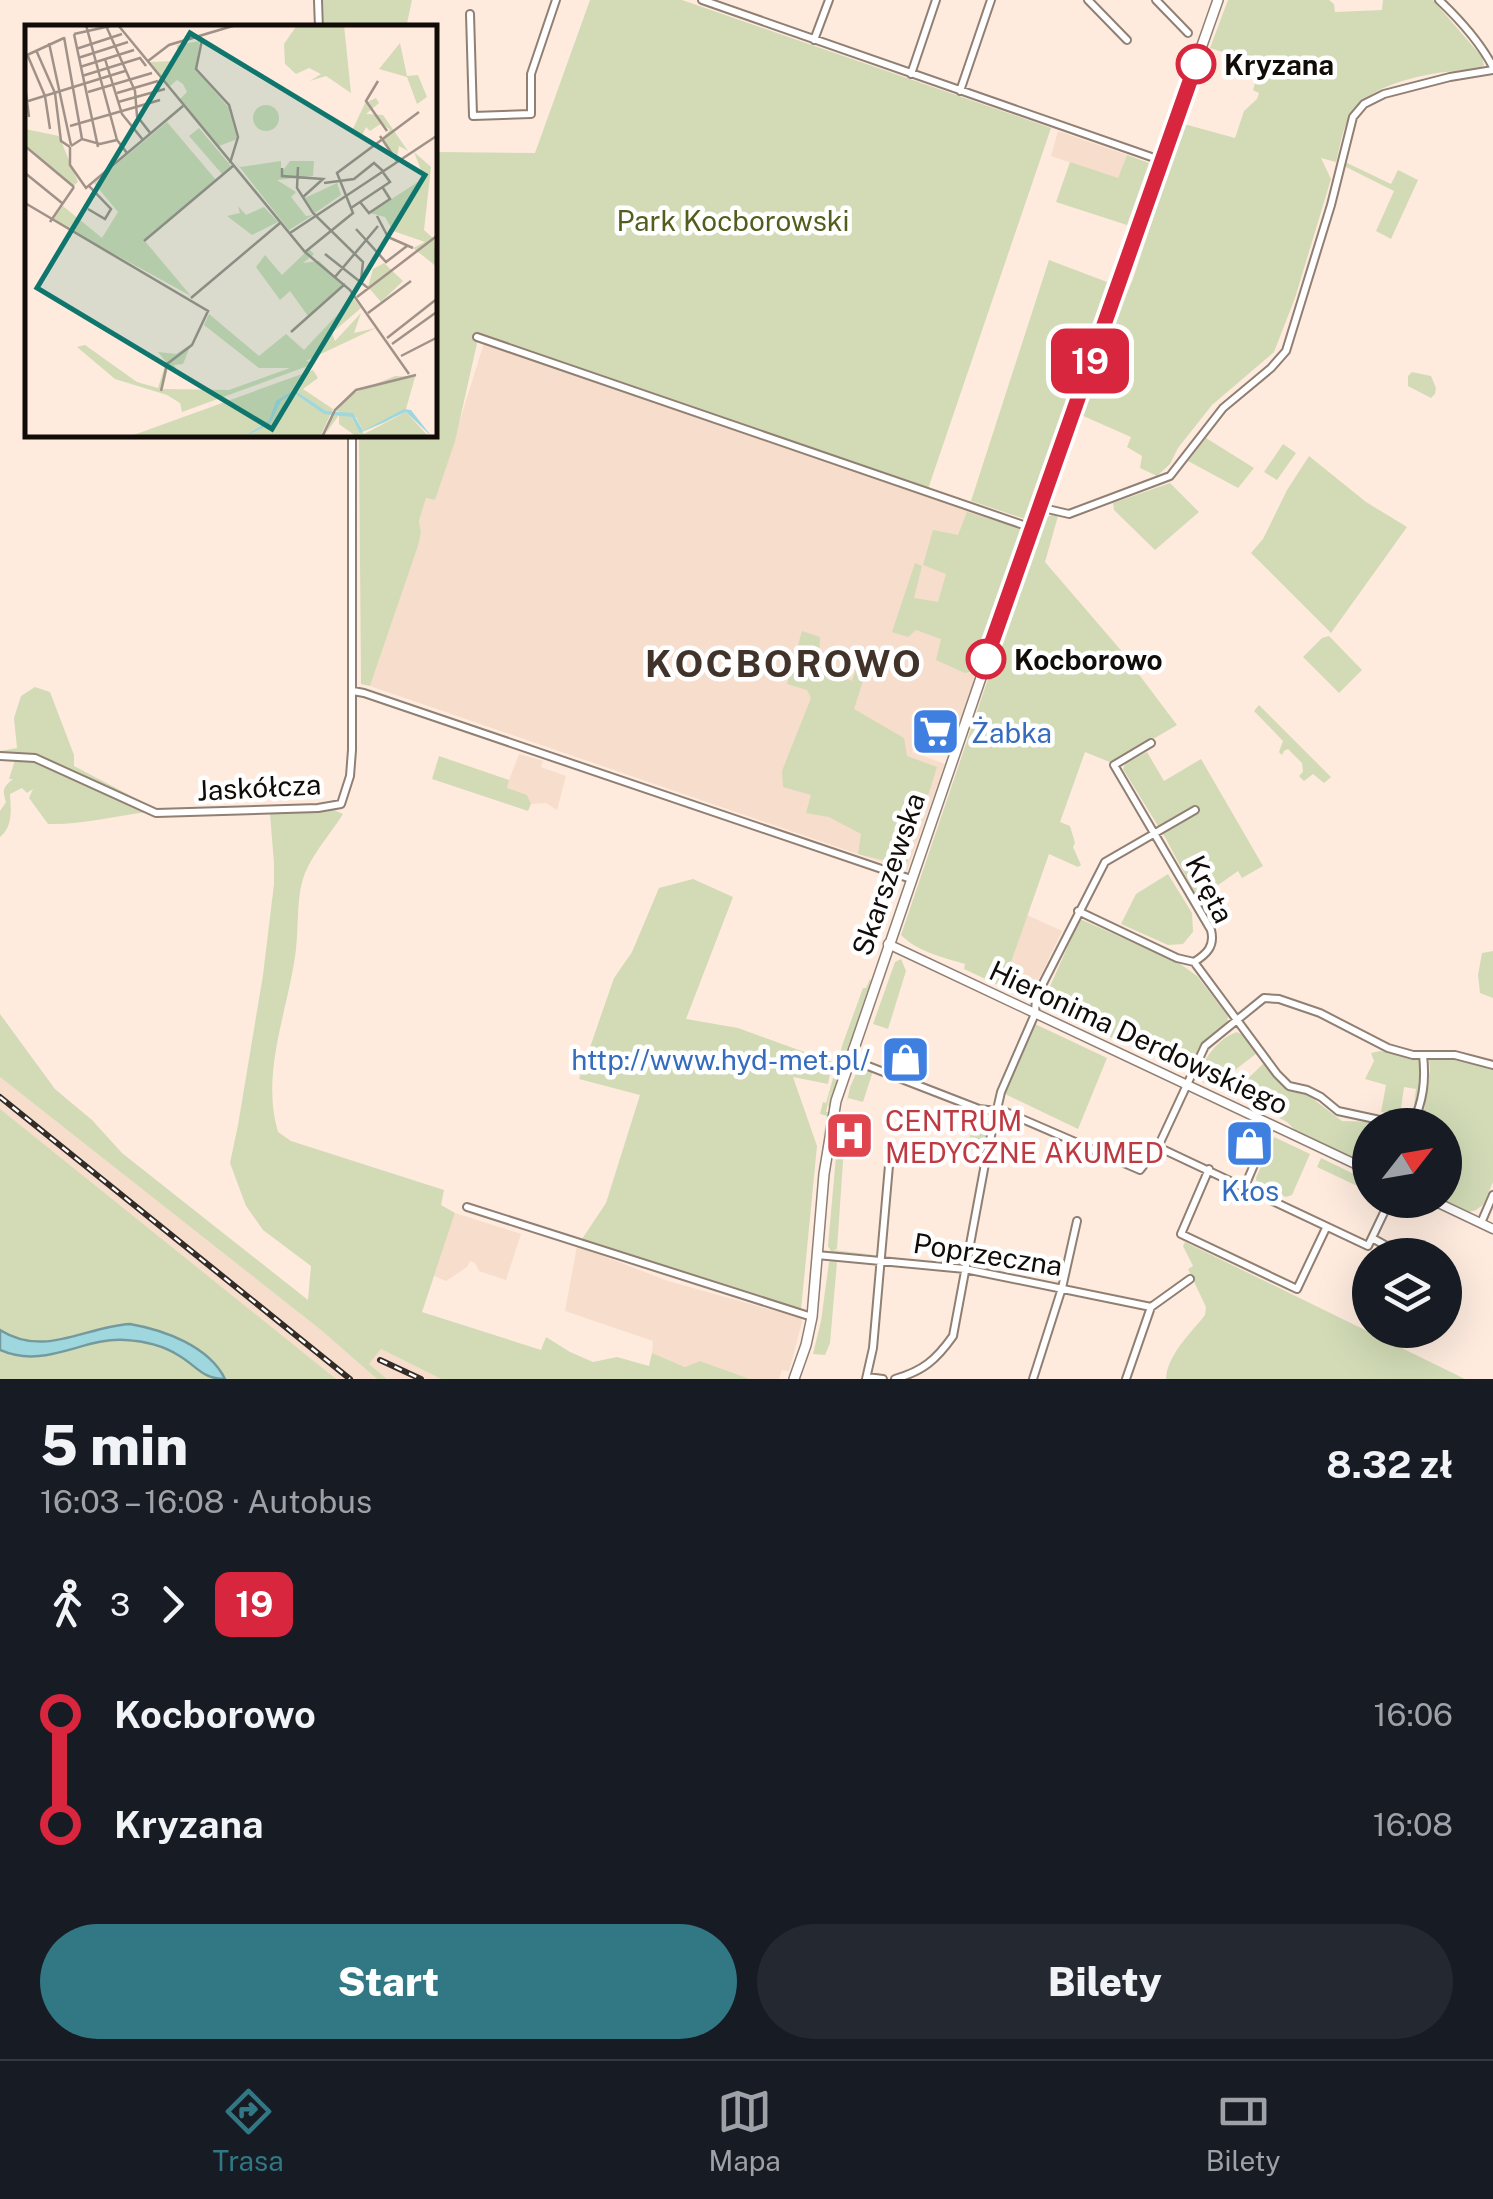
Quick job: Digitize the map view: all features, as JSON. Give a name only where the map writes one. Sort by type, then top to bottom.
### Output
[{"type":"main road","name":"Skarszewska","points":[[794,1379],[812,1317],[828,1141],[836,1101],[1039,506],[1218,0]]},
{"type":"street","points":[[470,14],[473,116],[531,114],[531,74],[556,0]]},
{"type":"street","points":[[702,0],[1160,160]]},
{"type":"street","points":[[814,40],[828,0]]},
{"type":"street","points":[[910,74],[936,0]]},
{"type":"street","points":[[960,91],[991,0]]},
{"type":"street","points":[[1088,0],[1128,40]]},
{"type":"street","points":[[1156,0],[1188,33]]},
{"type":"street","points":[[1039,506],[1069,514],[1170,476],[1223,408],[1272,368],[1286,351],[1331,205],[1353,117],[1364,104],[1384,94],[1493,68],[1487,55],[1439,0]]},
{"type":"street","points":[[477,337],[1032,528]]},
{"type":"street","name":"Jaskółcza","points":[[0,756],[35,758],[156,813],[338,805],[350,776],[352,438]]},
{"type":"street","points":[[352,691],[910,879]]},
{"type":"street","name":"Kręta","points":[[1151,743],[1114,765],[1211,930],[1214,940],[1210,949],[1194,962]]},
{"type":"street","name":"Kręta","points":[[895,1379],[917,1373],[940,1354],[953,1336],[1001,1092],[1035,1014],[1036,996],[1078,911],[1105,862],[1195,810]]},
{"type":"street","name":"Kręta","points":[[1078,911],[1140,942],[1194,962],[1289,1086],[1307,1090],[1338,1111],[1352,1114]]},
{"type":"street","name":"Hieronima Derdowskiego","points":[[888,944],[1352,1163]]},
{"type":"street","points":[[849,1059],[978,1109],[1006,1112],[1140,1170],[1158,1146],[1206,1046],[1264,998],[1320,1012],[1388,1048],[1413,1056],[1455,1055],[1493,1065]]},
{"type":"street","points":[[1420,1108],[1425,1076],[1423,1056]]},
{"type":"street","points":[[1244,1186],[1271,1125]]},
{"type":"street","points":[[1158,1146],[1352,1239]]},
{"type":"street","points":[[883,1379],[866,1378],[890,1154]]},
{"type":"street","points":[[1209,1170],[1181,1234],[1297,1289],[1326,1228]]},
{"type":"street","points":[[1481,1223],[1493,1195]]},
{"type":"street","points":[[467,1208],[812,1317]]},
{"type":"street","points":[[1462,1214],[1493,1229]]},
{"type":"street","points":[[1372,1238],[1381,1218]]},
{"type":"street","points":[[1033,1379],[1062,1288],[1077,1221]]},
{"type":"street","name":"Poprzeczna","points":[[817,1255],[966,1269],[1151,1306]]},
{"type":"street","points":[[1126,1379],[1151,1306],[1190,1279]]},
{"type":"shaded area","points":[[1058,131],[1127,155],[1118,179],[1051,156]]},
{"type":"shaded area","points":[[484,343],[1026,530],[959,724],[924,713],[912,752],[945,764],[907,871],[370,686],[418,546],[419,521],[426,498],[435,500]]},
{"type":"shaded area","points":[[519,754],[543,761],[541,767],[566,776],[557,810],[546,803],[531,804],[527,795],[506,788]]},
{"type":"shaded area","points":[[1027,915],[1062,931],[1035,987],[1007,975]]},
{"type":"shaded area","points":[[0,1077],[321,1330],[377,1379],[331,1379],[0,1115]]},
{"type":"shaded area","points":[[455,1213],[521,1234],[506,1280],[479,1271],[470,1261],[446,1281],[434,1276]]},
{"type":"shaded area","points":[[577,1246],[668,1281],[801,1318],[789,1371],[782,1370],[779,1379],[750,1379],[700,1361],[685,1367],[652,1353],[653,1341],[565,1311]]},
{"type":"shaded area","points":[[381,1349],[441,1379],[387,1379],[369,1364]]},
{"type":"green space","points":[[323,0],[412,0],[407,25],[324,25]]},
{"type":"green space","name":"Park Kocborowski","points":[[590,0],[682,0],[1051,128],[928,489],[478,339],[455,441],[435,500],[426,498],[419,521],[418,546],[370,686],[361,684],[359,438],[438,438],[438,152],[535,153]]},
{"type":"green space","points":[[1228,0],[1329,0],[1335,12],[1382,10],[1383,0],[1433,0],[1482,57],[1484,65],[1479,69],[1408,79],[1360,103],[1345,127],[1336,162],[1321,158],[1331,179],[1295,298],[1274,352],[1212,405],[1157,476],[1140,468],[1142,456],[1127,447],[1131,437],[1081,415],[1133,279],[1184,124],[1235,138],[1244,111],[1257,99],[1259,93],[1253,90],[1261,64],[1210,48]]},
{"type":"green space","points":[[1127,155],[1149,163],[1127,225],[1056,202],[1070,162],[1118,178]]},
{"type":"green space","points":[[1345,162],[1391,184],[1398,170],[1418,180],[1391,239],[1376,231],[1394,191],[1344,166]]},
{"type":"green space","points":[[1049,260],[1107,282],[1025,519],[971,501]]},
{"type":"green space","points":[[1412,372],[1431,376],[1436,388],[1431,398],[1408,386]]},
{"type":"green space","points":[[1206,438],[1254,468],[1238,488],[1188,461]]},
{"type":"green space","points":[[1283,444],[1296,453],[1277,480],[1264,472]]},
{"type":"green space","points":[[1309,456],[1366,502],[1407,527],[1331,633],[1251,553],[1263,539]]},
{"type":"green space","points":[[1170,483],[1199,512],[1155,550],[1114,510],[1113,503]]},
{"type":"green space","points":[[967,512],[1022,529],[973,671],[965,673],[936,660],[941,639],[916,630],[908,637],[892,632],[915,563],[922,566],[914,598],[938,602],[946,574],[923,565],[933,530],[958,535]]},
{"type":"green space","points":[[1053,514],[1058,516],[1045,562],[1119,648],[1177,725],[1112,763],[1085,752],[1060,822],[1070,826],[1081,865],[1049,854],[1007,974],[1035,987],[1029,999],[964,969],[965,964],[923,950],[901,935],[1042,520]]},
{"type":"green space","points":[[802,631],[820,637],[819,658],[852,681],[863,650],[872,653],[854,709],[904,738],[907,756],[937,767],[906,866],[858,854],[861,834],[829,817],[806,813],[811,795],[783,787],[782,771],[811,698],[807,690],[787,684]]},
{"type":"green space","points":[[1329,636],[1362,670],[1339,693],[1303,657]]},
{"type":"green space","points":[[35,687],[50,692],[74,755],[74,766],[156,809],[43,760],[0,754],[17,748],[14,718],[21,696]]},
{"type":"green space","points":[[1259,705],[1331,777],[1324,783],[1313,774],[1304,781],[1299,776],[1302,763],[1288,749],[1282,755],[1279,752],[1283,741],[1254,711]]},
{"type":"green space","points":[[1147,752],[1164,781],[1201,759],[1263,866],[1242,878],[1238,871],[1207,893],[1196,896],[1123,769]]},
{"type":"green space","points":[[439,756],[509,780],[507,788],[527,795],[531,804],[528,811],[432,779]]},
{"type":"green space","points":[[0,758],[34,760],[148,812],[48,824],[29,798],[33,789],[27,793],[22,788],[10,794],[9,823],[0,837],[0,811],[6,802],[4,789],[13,779],[9,779],[15,760]]},
{"type":"green space","points":[[332,809],[343,814],[309,865],[300,891],[296,949],[274,1064],[273,1109],[278,1132],[291,1141],[444,1190],[441,1205],[455,1213],[422,1312],[541,1350],[546,1337],[593,1362],[617,1357],[649,1366],[652,1353],[685,1367],[700,1361],[750,1379],[441,1379],[381,1349],[369,1364],[387,1379],[377,1379],[321,1330],[0,1077],[0,1014],[55,1089],[92,1120],[122,1153],[308,1300],[311,1266],[263,1230],[246,1206],[230,1163],[263,975],[274,884],[270,814]]},
{"type":"green space","points":[[1168,874],[1192,913],[1193,932],[1183,944],[1168,945],[1121,924],[1136,894]]},
{"type":"green space","points":[[693,879],[733,897],[686,1019],[738,1028],[832,1062],[828,1084],[793,1077],[817,1146],[801,1310],[582,1239],[606,1203],[640,1095],[579,1079],[614,978],[632,952],[659,888]]},
{"type":"green space","points":[[1080,919],[1179,963],[1197,976],[1228,1016],[1227,1023],[1204,1044],[1187,1071],[1043,1002]]},
{"type":"green space","points":[[1493,951],[1493,998],[1480,993],[1478,975],[1482,953]]},
{"type":"green space","points":[[901,959],[906,971],[888,1029],[873,1024],[895,962]]},
{"type":"green space","points":[[870,979],[830,1108],[831,1089],[826,1112],[830,1112],[823,1138],[827,1116],[820,1114],[823,1102],[826,1103],[863,988]]},
{"type":"green space","points":[[1035,1024],[1107,1058],[1078,1129],[1005,1094]]},
{"type":"green space","points":[[1237,1032],[1245,1036],[1257,1053],[1235,1070],[1228,1081],[1240,1086],[1264,1063],[1285,1086],[1308,1095],[1342,1121],[1352,1121],[1352,1158],[1194,1078],[1217,1045]]},
{"type":"green space","points":[[1371,1053],[1418,1057],[1422,1085],[1415,1108],[1416,1089],[1404,1087],[1401,1108],[1382,1108],[1386,1085],[1365,1079],[1374,1061]]},
{"type":"green space","points":[[1457,1059],[1493,1068],[1493,1182],[1483,1205],[1476,1210],[1462,1209],[1462,1108],[1424,1108],[1429,1060]]},
{"type":"green space","points":[[859,1067],[873,1071],[863,1102],[848,1098],[845,1111],[850,1087]]},
{"type":"green space","points":[[0,1109],[336,1379],[0,1379]]},
{"type":"green space","points":[[980,1115],[988,1119],[990,1130],[984,1149],[980,1147],[978,1153],[965,1147]]},
{"type":"green space","points":[[1274,1137],[1310,1154],[1292,1195],[1286,1197],[1257,1184]]},
{"type":"green space","points":[[837,1145],[844,1147],[837,1249],[833,1250],[875,1255],[832,1253],[828,1246]]},
{"type":"green space","points":[[1321,1158],[1352,1173],[1352,1184],[1317,1167]]},
{"type":"green space","points":[[1185,1242],[1352,1324],[1352,1348],[1402,1348],[1465,1379],[1166,1379],[1175,1353],[1205,1315],[1206,1307],[1188,1269],[1193,1266],[1183,1246]]},
{"type":"green space","points":[[829,1262],[837,1262],[830,1343],[825,1355],[813,1354]]},
{"type":"water","points":[[130,1324],[184,1341],[208,1357],[225,1379],[205,1374],[166,1349],[139,1341],[109,1340],[33,1356],[0,1350],[0,1330],[17,1338],[49,1341]]},
{"type":"railway","points":[[0,1097],[350,1379]]},
{"type":"railway","points":[[380,1360],[421,1379]]},
{"type":"bus line","name":"19","points":[[986,659],[1196,64]]},
{"type":"place","name":"Kryzana","points":[[1196,64]]},
{"type":"place","name":"Kocborowo","points":[[986,659]]},
{"type":"place","name":"Żabka","points":[[936,732]]},
{"type":"place","name":"http://www.hyd-met.pl/","points":[[905,1059]]},
{"type":"place","name":"CENTRUM MEDYCZNE AKUMED","points":[[850,1136]]},
{"type":"place","name":"Kłos","points":[[1250,1143]]},
{"type":"district","name":"KOCBOROWO","points":[[784,663]]}]
